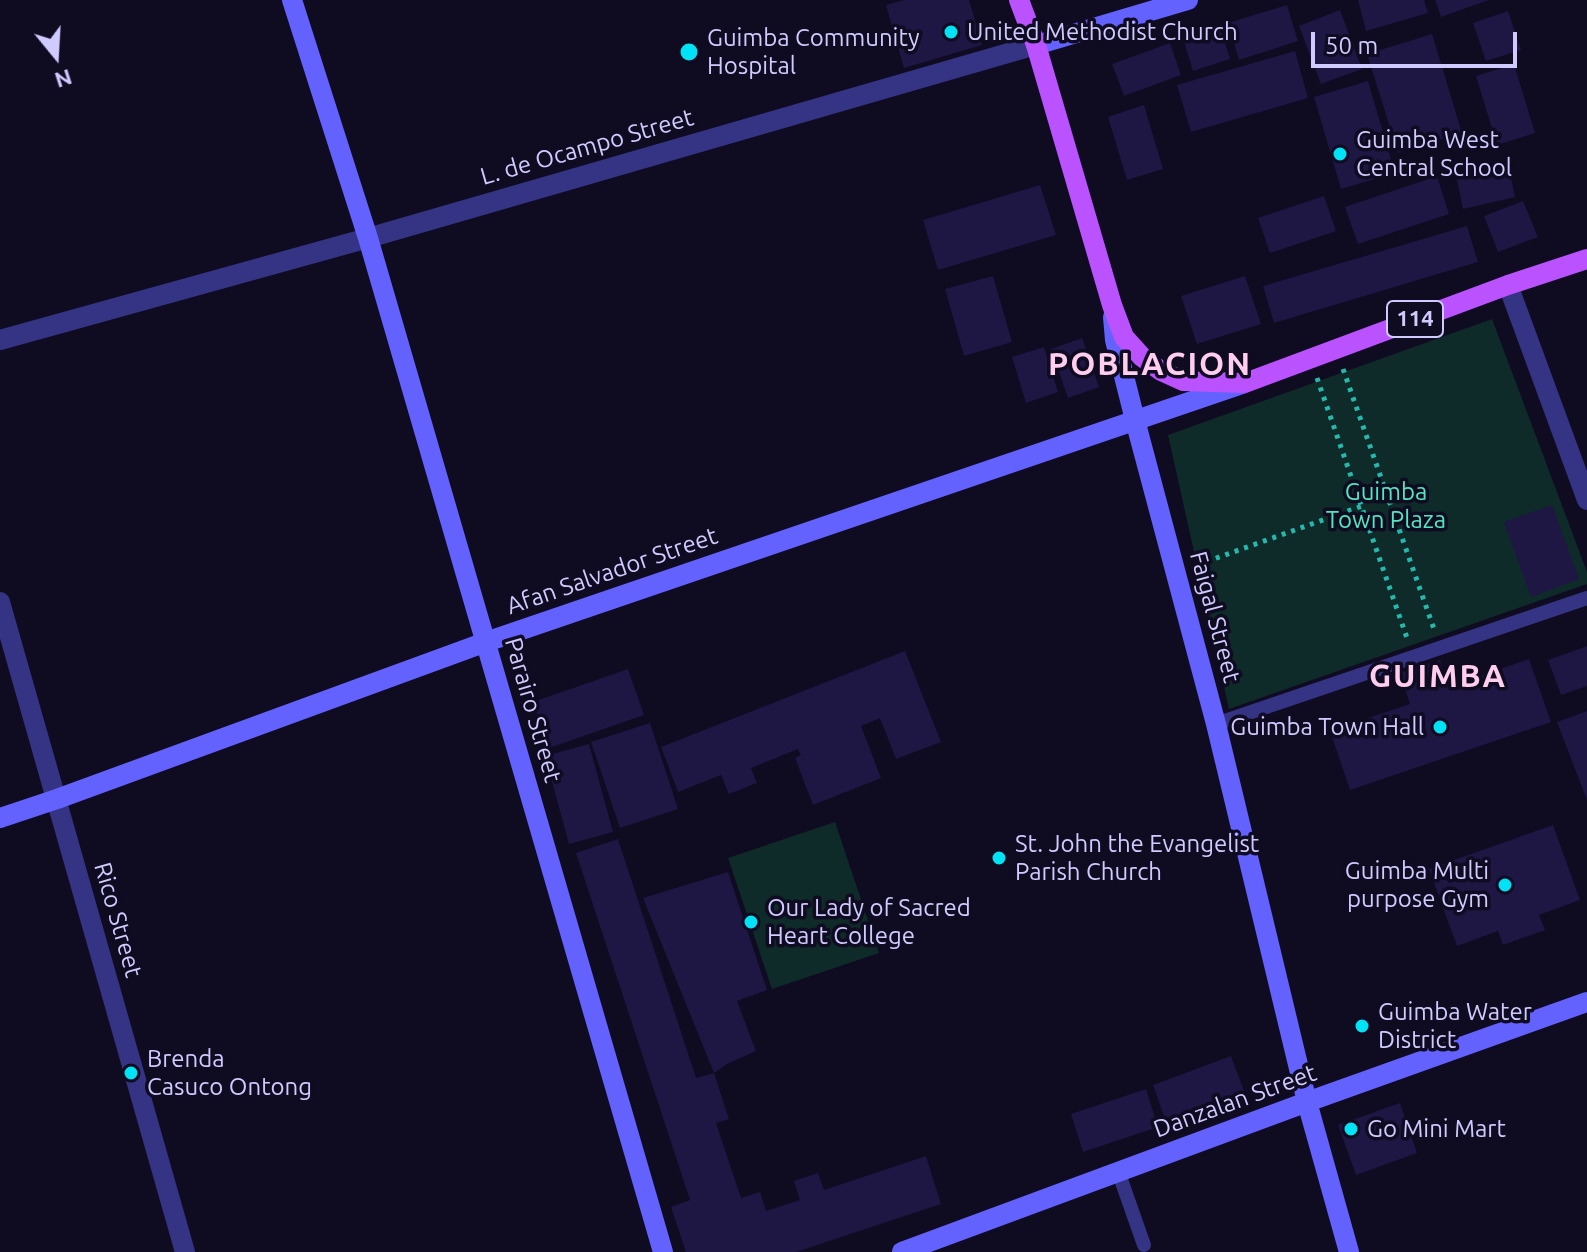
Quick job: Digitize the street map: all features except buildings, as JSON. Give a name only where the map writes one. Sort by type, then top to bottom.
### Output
[{"type":"main road","name":"Faigal Street","points":[[1019,0],[1036,45],[1112,305]]},
{"type":"main road","name":"Afan Salvador Street","points":[[1112,305],[1124,337],[1142,357],[1161,371],[1183,381],[1245,383],[1508,285],[1587,259]]},
{"type":"street","name":"Parairo Street","points":[[292,0],[368,238],[663,1252]]},
{"type":"street","name":"L. de Ocampo Street","points":[[0,340],[368,238],[1188,0]]},
{"type":"street","points":[[1508,285],[1587,500]]},
{"type":"street","name":"Faigal Street","points":[[1112,305],[1115,340],[1135,420],[1216,724],[1307,1102],[1349,1252]]},
{"type":"street","name":"Afan Salvador Street","points":[[0,818],[486,642],[1245,383]]},
{"type":"street","name":"Rico Street","points":[[0,602],[185,1252]]},
{"type":"street","name":"Danzalan Street","points":[[902,1252],[1587,1002]]},
{"type":"lane","points":[[1216,724],[1587,598]]},
{"type":"lane","points":[[1118,1171],[1144,1245]]},
{"type":"path","points":[[1336,349],[1440,648]]},
{"type":"path","points":[[1310,359],[1414,657]]},
{"type":"path","points":[[1175,572],[1362,506]]},
{"type":"green space","name":"Guimba Town Plaza","points":[[1492,319],[1587,572],[1587,584],[1229,709],[1168,435]]},
{"type":"green space","points":[[835,822],[879,953],[772,989],[728,858]]},
{"type":"place","name":"United Methodist Church","points":[[951,32]]},
{"type":"place","name":"Guimba Community Hospital","points":[[689,52]]},
{"type":"place","name":"Guimba West Central School","points":[[1340,154]]},
{"type":"place","name":"Guimba Town Hall","points":[[1440,727]]},
{"type":"place","name":"St. John the Evangelist Parish Church","points":[[999,858]]},
{"type":"place","name":"Guimba Multi purpose Gym","points":[[1505,885]]},
{"type":"place","name":"Our Lady of Sacred Heart College","points":[[751,922]]},
{"type":"place","name":"Guimba Water District","points":[[1362,1026]]},
{"type":"place","name":"Brenda Casuco Ontong","points":[[131,1073]]},
{"type":"place","name":"Go Mini Mart","points":[[1351,1129]]},
{"type":"district","name":"POBLACION","points":[[1150,364]]},
{"type":"district","name":"GUIMBA","points":[[1438,676]]}]
